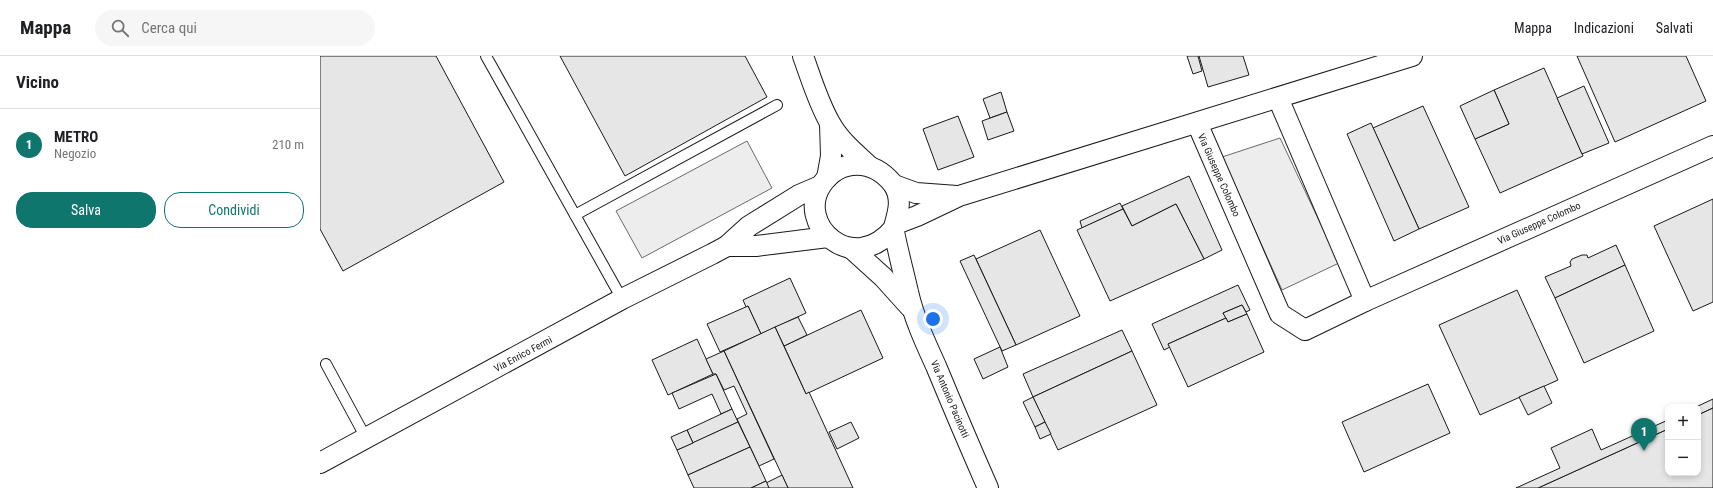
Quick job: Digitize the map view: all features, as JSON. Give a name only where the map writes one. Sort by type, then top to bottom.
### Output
[{"type":"street","name":"Via Antonio Pacinotti","points":[[803,56],[830,124],[849,148],[869,166]]},
{"type":"street","points":[[851,248],[864,248],[876,244],[886,238],[895,226],[960,196],[1412,56]]},
{"type":"street","points":[[1278,98],[1365,301]]},
{"type":"street","name":"Via Giuseppe Colombo","points":[[1197,123],[1280,314],[1305,330],[1365,301],[1713,146]]},
{"type":"street","name":"Via Antonio Pacinotti","points":[[830,124],[831,156],[824,182],[816,196],[815,207],[821,228],[828,237],[839,244],[851,248],[883,276],[912,309]]},
{"type":"street","name":"Via Antonio Pacinotti","points":[[824,182],[836,171],[846,166],[858,164],[869,166],[884,173],[894,186],[899,198],[899,211],[895,226],[912,309],[988,488]]},
{"type":"street","points":[[726,246],[749,226],[824,182]]},
{"type":"street","points":[[894,186],[916,193],[960,196]]},
{"type":"street","points":[[726,246],[756,246],[828,237]]},
{"type":"street","name":"Via Enrico Fermi","points":[[320,463],[622,299],[726,246]]},
{"type":"lane","points":[[486,56],[622,299]]},
{"type":"lane","points":[[575,215],[777,105]]},
{"type":"lane","points":[[326,364],[366,438]]},
{"type":"shaded area","points":[[1280,138],[1339,263],[1282,290],[1222,157]]},
{"type":"shaded area","points":[[747,141],[772,188],[642,258],[616,211]]},
{"type":"building","points":[[320,56],[436,56],[504,182],[343,271],[320,229]]},
{"type":"building","points":[[560,56],[745,56],[767,97],[625,176]]},
{"type":"building","points":[[1187,56],[1198,56],[1202,71],[1193,74]]},
{"type":"building","points":[[1199,56],[1243,56],[1249,75],[1208,87]]},
{"type":"building","points":[[1577,56],[1686,56],[1706,101],[1615,142]]},
{"type":"building","points":[[1544,68],[1583,156],[1500,193],[1475,139],[1509,124],[1494,90]]},
{"type":"building","points":[[1584,86],[1609,143],[1582,154],[1557,98]]},
{"type":"building","points":[[1494,90],[1509,124],[1475,139],[1460,106]]},
{"type":"building","points":[[1001,92],[1007,112],[990,118],[983,99]]},
{"type":"building","points":[[1423,106],[1469,207],[1419,229],[1373,128]]},
{"type":"building","points":[[1007,112],[1014,131],[988,140],[982,121]]},
{"type":"building","points":[[958,116],[974,157],[938,170],[923,129]]},
{"type":"building","points":[[1371,123],[1419,229],[1394,241],[1347,134]]},
{"type":"building","points":[[1189,176],[1222,250],[1204,259],[1176,204],[1132,226],[1122,206]]},
{"type":"building","points":[[1713,199],[1713,302],[1693,311],[1654,226]]},
{"type":"building","points":[[1120,203],[1123,209],[1082,228],[1080,221]]},
{"type":"building","points":[[1176,204],[1204,259],[1110,301],[1077,230],[1123,209],[1132,226]]},
{"type":"building","points":[[1040,230],[1080,316],[1016,345],[976,259]]},
{"type":"building","points":[[1616,245],[1625,265],[1555,298],[1545,277],[1571,266],[1570,262],[1572,259],[1582,255],[1587,255],[1588,258]]},
{"type":"building","points":[[974,255],[1016,345],[1002,351],[960,261]]},
{"type":"building","points":[[1625,265],[1654,331],[1584,363],[1555,298]]},
{"type":"building","points":[[790,278],[806,313],[761,334],[748,306],[746,307],[743,300]]},
{"type":"building","points":[[1238,285],[1250,310],[1246,312],[1242,305],[1223,313],[1226,318],[1168,344],[1170,347],[1164,350],[1152,324]]},
{"type":"building","points":[[1517,290],[1558,380],[1480,415],[1439,325]]},
{"type":"building","points":[[1242,305],[1247,314],[1228,322],[1223,313]]},
{"type":"building","points":[[748,306],[761,334],[720,352],[707,324]]},
{"type":"building","points":[[861,310],[883,358],[806,394],[784,346]]},
{"type":"building","points":[[1247,314],[1264,352],[1188,387],[1168,344],[1226,318],[1228,322]]},
{"type":"building","points":[[798,317],[807,335],[784,346],[775,327]]},
{"type":"building","points":[[775,327],[806,394],[809,392],[853,488],[788,488],[724,351]]},
{"type":"building","points":[[1122,330],[1132,351],[1033,397],[1023,374]]},
{"type":"building","points":[[697,339],[713,374],[668,395],[652,360]]},
{"type":"building","points":[[1000,347],[1008,367],[983,379],[974,359]]},
{"type":"building","points":[[724,351],[774,459],[759,466],[737,419],[747,414],[734,386],[724,390],[716,374],[713,374],[706,359]]},
{"type":"building","points":[[1132,351],[1157,405],[1058,450],[1033,397]]},
{"type":"building","points":[[716,374],[732,409],[721,414],[712,394],[679,409],[672,393]]},
{"type":"building","points":[[1428,384],[1450,433],[1364,472],[1342,422]]},
{"type":"building","points":[[1544,386],[1552,403],[1528,415],[1519,397]]},
{"type":"building","points":[[1033,397],[1045,422],[1035,427],[1023,402]]},
{"type":"building","points":[[1713,399],[1713,408],[1701,414],[1701,405]]},
{"type":"building","points":[[1713,408],[1713,488],[1538,488],[1665,430],[1665,476],[1701,476],[1701,414]]},
{"type":"building","points":[[732,409],[738,422],[693,443],[687,430]]},
{"type":"building","points":[[1665,421],[1665,430],[1538,488],[1516,488],[1560,468],[1551,448],[1592,429],[1601,450]]},
{"type":"building","points":[[738,422],[750,447],[688,475],[677,450]]},
{"type":"building","points":[[851,422],[859,438],[837,449],[829,432]]},
{"type":"building","points":[[1045,422],[1051,434],[1040,439],[1035,427]]},
{"type":"building","points":[[687,430],[693,443],[677,450],[671,437]]},
{"type":"building","points":[[750,447],[766,481],[751,488],[694,488],[688,475]]},
{"type":"building","points":[[782,475],[788,488],[769,488],[766,483]]},
{"type":"building","points":[[766,481],[769,488],[751,488]]},
{"type":"place","name":"METRO","points":[[1644,451]]}]
